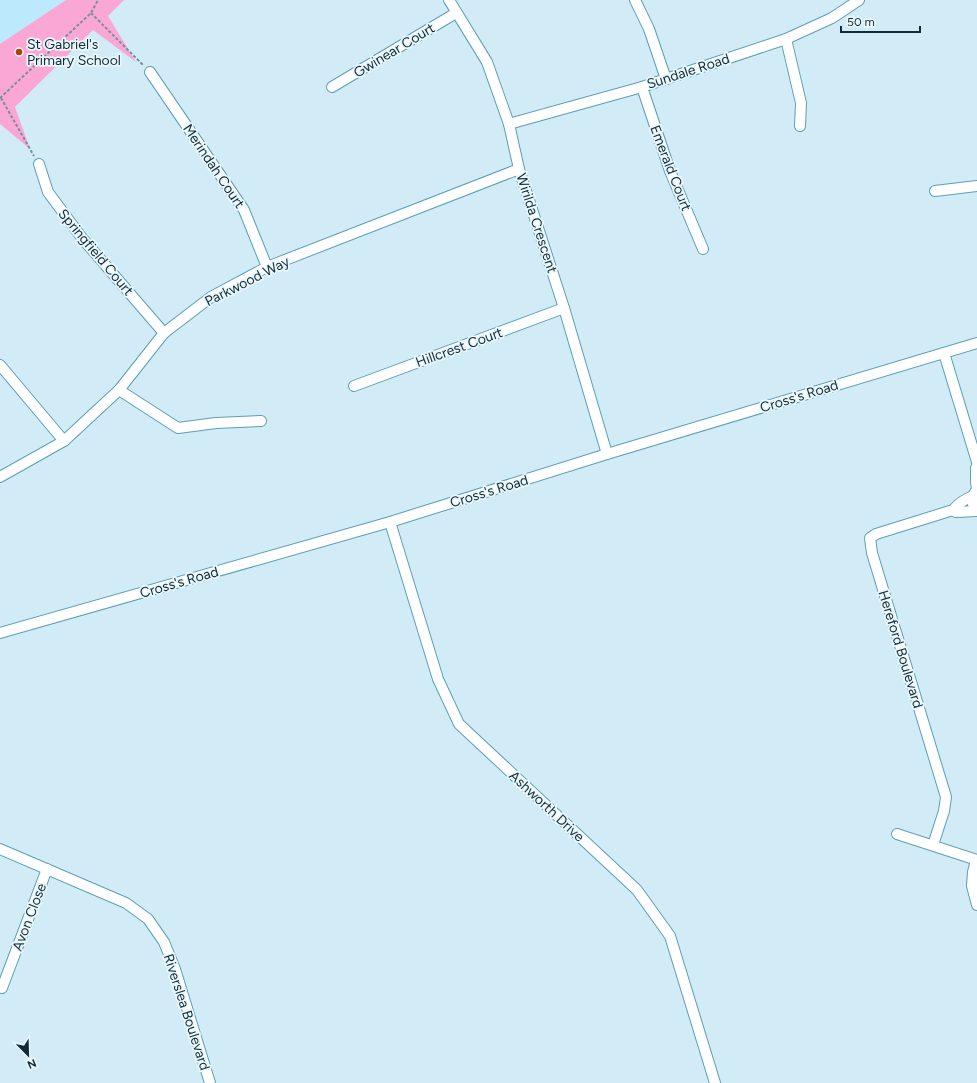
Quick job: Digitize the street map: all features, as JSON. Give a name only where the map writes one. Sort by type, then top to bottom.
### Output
[{"type":"street","name":"Wirilda Crescent","points":[[449,0],[456,14],[487,62],[509,124],[519,168],[564,308],[607,454]]},
{"type":"street","points":[[634,0],[649,29],[666,79]]},
{"type":"street","name":"Sundale Road","points":[[509,124],[642,87],[786,39],[832,18],[859,0]]},
{"type":"street","name":"Gwinear Court","points":[[332,87],[456,14]]},
{"type":"street","points":[[786,39],[801,104],[800,126]]},
{"type":"street","name":"Merindah Court","points":[[150,72],[244,210],[267,268]]},
{"type":"street","name":"Emerald Court","points":[[642,87],[670,171],[703,249]]},
{"type":"street","name":"Springfield Court","points":[[39,164],[48,192],[82,238],[164,332]]},
{"type":"street","name":"Parkwood Way","points":[[0,477],[64,442],[119,390],[164,332],[211,297],[267,268],[519,168]]},
{"type":"street","points":[[934,191],[977,186]]},
{"type":"street","name":"Hillcrest Court","points":[[354,386],[564,308]]},
{"type":"street","name":"Cross's Road","points":[[0,633],[390,522],[607,454],[977,343]]},
{"type":"street","points":[[944,353],[977,462]]},
{"type":"street","points":[[0,365],[64,442]]},
{"type":"street","points":[[119,390],[178,428],[216,423],[261,421]]},
{"type":"street","points":[[977,466],[974,504],[977,510]]},
{"type":"street","name":"Hereford Boulevard","points":[[933,845],[944,811],[946,797],[872,553],[870,538],[876,534],[953,510],[975,493]]},
{"type":"street","name":"Hereford Boulevard","points":[[953,510],[956,512],[977,510]]},
{"type":"street","name":"Ashworth Drive","points":[[390,522],[438,679],[459,724],[637,890],[670,936],[714,1083]]},
{"type":"street","points":[[897,834],[977,860],[973,872],[972,886],[977,905]]},
{"type":"street","name":"Riverslea Boulevard","points":[[0,849],[126,903],[148,919],[164,942],[175,969],[210,1083]]},
{"type":"street","name":"Avon Close","points":[[2,988],[47,869]]},
{"type":"path","points":[[39,164],[0,98],[91,13],[98,0]]},
{"type":"path","points":[[91,13],[150,72]]},
{"type":"shaded area","name":"St Gabriel's Primary School","points":[[0,0],[79,0],[0,84]]},
{"type":"shaded area","points":[[66,0],[124,0],[108,16],[136,62],[93,30],[15,107],[30,149],[0,124],[0,44]]},
{"type":"place","name":"St Gabriel's Primary School","points":[[19,52]]}]
